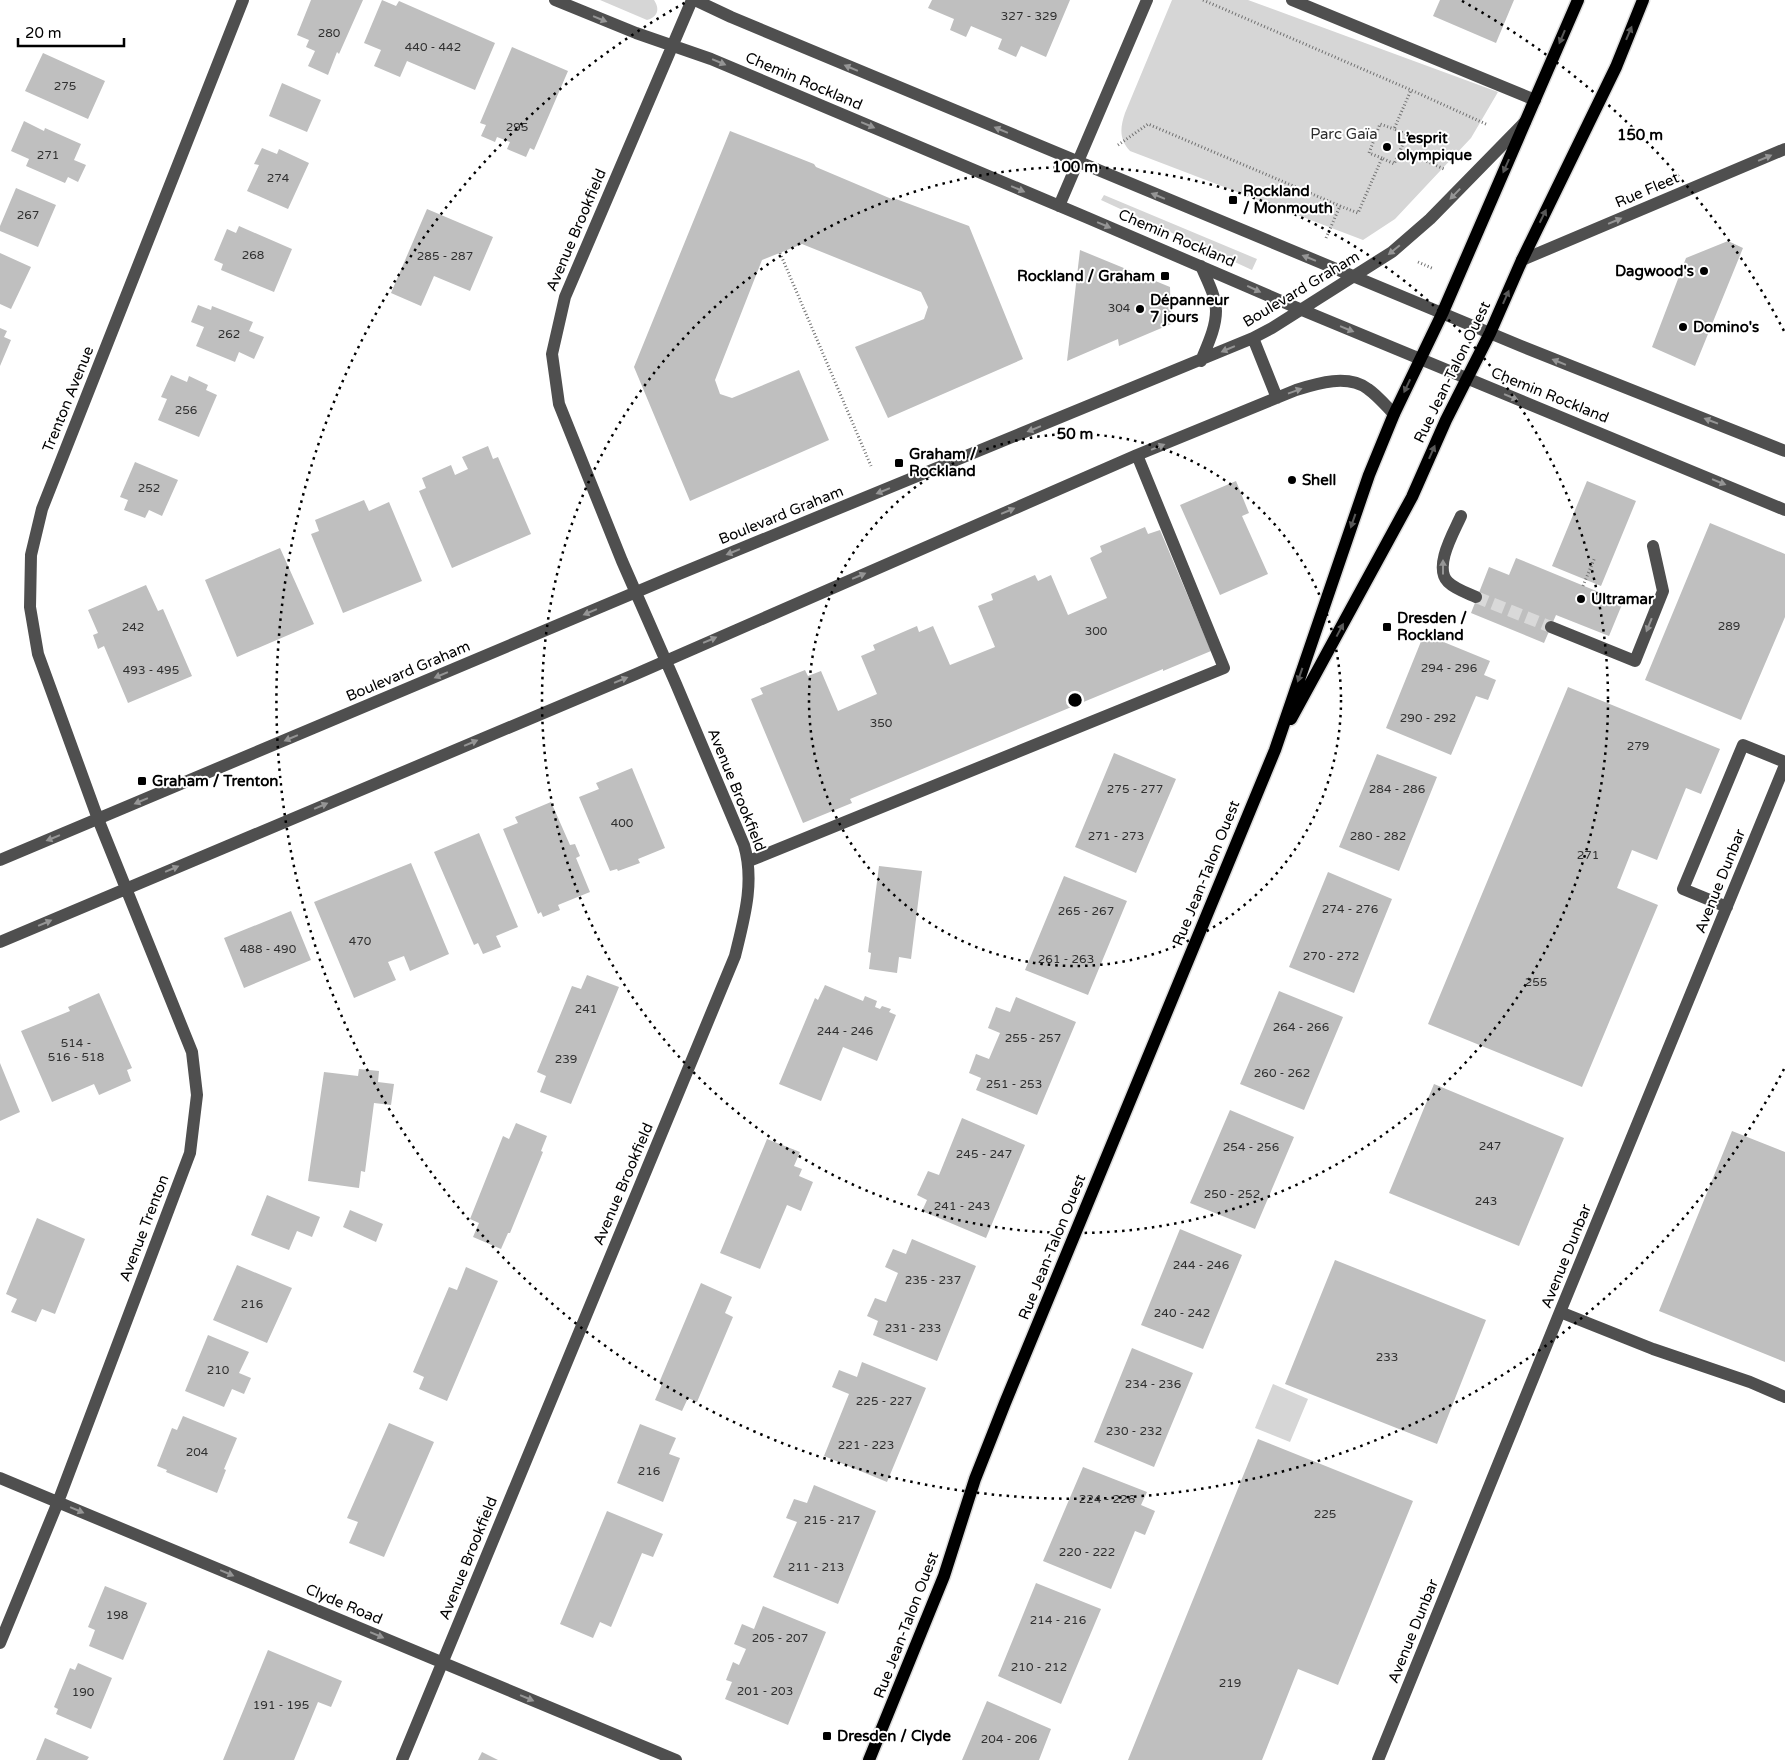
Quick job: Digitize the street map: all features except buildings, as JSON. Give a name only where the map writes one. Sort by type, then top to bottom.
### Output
[{"type":"main road","name":"Rue Jean-Talon Ouest","points":[[869,1760],[944,1576],[972,1487],[1005,1403],[1274,750],[1369,475],[1394,414],[1442,314],[1578,0]]},
{"type":"main road","name":"Rue Jean-Talon Ouest","points":[[1274,750],[1412,496],[1446,420],[1490,333],[1522,260],[1616,66],[1643,0]]},
{"type":"street","name":"Trenton Avenue","points":[[98,819],[38,654],[30,607],[31,555],[42,509],[243,0]]},
{"type":"street","name":"Chemin Rockland","points":[[555,0],[636,33],[711,59],[1302,310],[1785,510]]},
{"type":"street","name":"Chemin Rockland","points":[[693,0],[1442,314],[1785,451]]},
{"type":"street","name":"Avenue Brookfield","points":[[402,1760],[735,956],[749,898],[749,861],[744,845],[636,593],[559,404],[552,354],[565,297],[693,0]]},
{"type":"street","points":[[1059,206],[1147,0]]},
{"type":"street","points":[[1292,0],[1535,100]]},
{"type":"street","name":"Boulevard Graham","points":[[0,860],[636,593],[1253,338],[1380,261],[1430,219],[1525,122]]},
{"type":"street","name":"Rue Fleet","points":[[1522,260],[1785,150]]},
{"type":"street","points":[[1201,266],[1211,290],[1216,312],[1201,361]]},
{"type":"street","points":[[1253,338],[1277,398]]},
{"type":"street","points":[[0,942],[666,661],[1137,455],[1277,398],[1316,384],[1340,381],[1351,382],[1368,389],[1394,414]]},
{"type":"street","points":[[749,861],[1224,668],[1137,455]]},
{"type":"street","points":[[1461,516],[1444,555],[1442,568],[1447,582],[1476,597]]},
{"type":"street","points":[[1552,628],[1635,661],[1664,591],[1653,546]]},
{"type":"street","points":[[1727,907],[1683,889],[1742,745],[1785,763]]},
{"type":"street","name":"Avenue Dunbar","points":[[1378,1760],[1785,763]]},
{"type":"street","name":"Avenue Trenton","points":[[0,1643],[58,1502],[190,1153],[197,1095],[192,1052],[98,819]]},
{"type":"street","points":[[1560,1312],[1653,1350],[1750,1382],[1785,1397]]},
{"type":"street","name":"Clyde Road","points":[[0,1478],[676,1760]]},
{"type":"path","points":[[1203,0],[1489,125]]},
{"type":"path","points":[[1394,129],[1411,90]]},
{"type":"path","points":[[1118,145],[1148,124],[1358,213],[1382,158]]},
{"type":"path","points":[[1380,124],[1407,135],[1401,150],[1394,164],[1369,153],[1380,124]]},
{"type":"path","points":[[1401,150],[1451,173]]},
{"type":"path","points":[[1316,261],[1340,206]]},
{"type":"path","points":[[780,253],[871,466]]},
{"type":"path","points":[[1584,586],[1595,557]]},
{"type":"green space","points":[[600,0],[654,0],[657,12],[654,17],[647,20]]},
{"type":"green space","name":"Parc Gaïa","points":[[1172,0],[1248,0],[1498,92],[1471,138],[1395,219],[1363,240],[1130,151],[1126,147],[1122,138],[1122,124],[1125,113]]},
{"type":"green space","points":[[1104,195],[1257,259],[1252,270],[1101,200]]},
{"type":"green space","points":[[1273,1384],[1308,1399],[1290,1442],[1255,1428]]},
{"type":"tunnel","points":[[1476,597],[1551,627]]},
{"type":"place","name":"L’esprit olympique","points":[[1387,147]]},
{"type":"place","name":"Rockland / Monmouth","points":[[1233,200]]},
{"type":"place","name":"Dagwood's","points":[[1704,271]]},
{"type":"place","name":"Rockland / Graham","points":[[1165,276]]},
{"type":"place","name":"Dépanneur 7 jours","points":[[1140,309]]},
{"type":"place","name":"Domino's","points":[[1683,327]]},
{"type":"place","name":"Graham / Rockland","points":[[899,463]]},
{"type":"place","name":"Shell","points":[[1292,480]]},
{"type":"place","name":"Ultramar","points":[[1581,599]]},
{"type":"place","name":"Dresden / Rockland","points":[[1387,627]]},
{"type":"place","name":"Graham / Trenton","points":[[142,781]]},
{"type":"place","name":"Dresden / Clyde","points":[[827,1736]]}]
